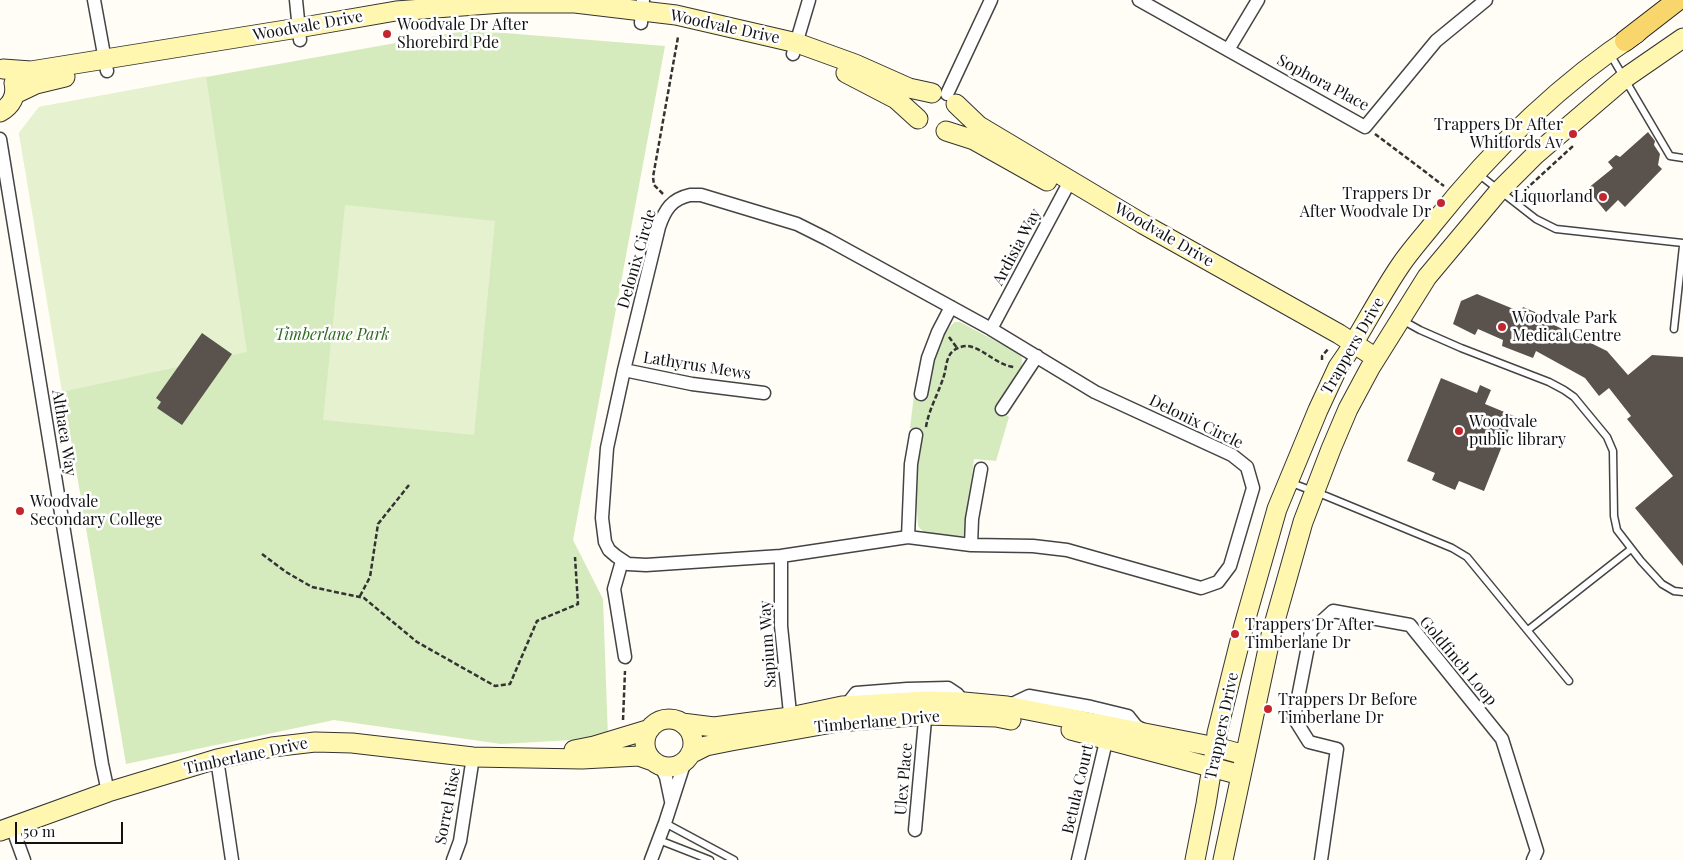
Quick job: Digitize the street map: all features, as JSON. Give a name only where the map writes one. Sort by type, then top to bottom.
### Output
[{"type":"main road","points":[[1617,46],[1678,0]]},
{"type":"street","points":[[94,0],[106,65]]},
{"type":"street","points":[[296,0],[299,34]]},
{"type":"street","points":[[795,49],[809,0]]},
{"type":"street","points":[[945,97],[991,0]]},
{"type":"street","name":"Sophora Place","points":[[1139,0],[1365,126],[1436,41],[1486,0]]},
{"type":"street","points":[[1228,50],[1258,0]]},
{"type":"street","name":"Trappers Drive","points":[[1195,860],[1216,747],[1217,732],[1244,625],[1277,510],[1318,410],[1338,367],[1401,265],[1476,172],[1517,130],[1617,46],[1683,3]]},
{"type":"street","name":"Woodvale Drive","points":[[2,69],[31,71],[106,65],[299,34],[397,23],[475,7],[575,15],[642,11],[674,27],[795,49],[855,64],[909,88],[945,97],[979,126],[1068,186],[1200,266],[1373,363]]},
{"type":"street","name":"Trappers Drive","points":[[1223,860],[1271,635],[1303,522],[1344,417],[1373,363],[1428,277],[1506,196],[1535,155],[1626,78],[1683,38]]},
{"type":"street","name":"Woodvale Drive","points":[[795,49],[896,99],[918,118]]},
{"type":"street","name":"Woodvale Drive","points":[[14,94],[36,84],[72,76],[106,65]]},
{"type":"street","points":[[0,112],[8,107],[14,94],[13,80],[2,69]]},
{"type":"street","points":[[945,97],[958,117],[956,123],[946,132],[926,130],[918,118],[919,106],[922,100],[945,97]]},
{"type":"street","name":"Woodvale Drive","points":[[946,132],[974,140],[1068,186]]},
{"type":"street","name":"Althaea Way","points":[[0,139],[98,744],[108,792]]},
{"type":"street","name":"Ardisia Way","points":[[991,329],[1068,186]]},
{"type":"street","name":"Delonix Circle","points":[[690,195],[701,195],[797,224],[951,307],[1037,356],[1094,392],[1232,455],[1246,468],[1252,488],[1230,566],[1218,582],[1201,588],[1067,550],[1033,546],[971,546],[908,537],[780,556],[646,565],[628,564],[609,550],[605,542],[602,518],[607,448],[659,227],[667,209],[673,202],[690,195]]},
{"type":"street","points":[[921,394],[928,358],[938,332],[951,307]]},
{"type":"street","points":[[1002,409],[1037,356]]},
{"type":"street","name":"Lathyrus Mews","points":[[624,370],[692,384],[764,393]]},
{"type":"street","points":[[908,537],[911,464],[920,435]]},
{"type":"street","points":[[971,546],[972,519],[980,469]]},
{"type":"street","name":"Sapium Way","points":[[780,556],[781,626],[792,723]]},
{"type":"street","points":[[622,561],[614,589],[625,657]]},
{"type":"street","name":"Goldfinch Loop","points":[[1321,860],[1337,749],[1309,742],[1294,718],[1311,631],[1333,611],[1410,625],[1502,739],[1537,851],[1533,860]]},
{"type":"street","name":"Timberlane Drive","points":[[687,758],[706,746],[792,723],[842,706],[856,693],[948,688],[964,702]]},
{"type":"street","name":"Timberlane Drive","points":[[1007,706],[1029,696],[1092,707],[1128,716],[1140,729],[1154,734],[1245,754]]},
{"type":"street","name":"Timberlane Drive","points":[[682,723],[714,726],[838,722],[964,702],[1007,706],[1108,732],[1241,775]]},
{"type":"street","name":"Timberlane Drive","points":[[842,706],[926,708],[1064,728],[1154,734]]},
{"type":"street","name":"Ulex Place","points":[[915,830],[926,708]]},
{"type":"street","points":[[650,860],[659,840],[687,758],[693,747],[688,727],[675,720],[661,720],[646,735],[646,749],[666,777],[671,803]]},
{"type":"street","name":"Timberlane Drive","points":[[531,758],[594,746],[650,729]]},
{"type":"street","name":"Betula Court","points":[[1078,860],[1108,732]]},
{"type":"street","name":"Timberlane Drive","points":[[6,829],[108,792],[217,759],[272,747],[315,742],[352,743],[473,757],[582,760],[639,756],[657,763]]},
{"type":"street","name":"Sorrel Rise","points":[[453,860],[460,841],[473,757]]},
{"type":"street","points":[[657,763],[673,767],[687,758]]},
{"type":"street","points":[[217,759],[232,860]]},
{"type":"street","points":[[6,829],[24,860]]},
{"type":"lane","points":[[1617,46],[1626,78],[1670,156],[1683,158]]},
{"type":"lane","points":[[1476,172],[1536,219],[1556,230],[1683,245],[1674,329]]},
{"type":"lane","points":[[1401,319],[1410,326],[1461,348],[1549,382],[1574,397],[1607,437],[1612,451],[1614,516],[1617,530],[1662,584],[1674,591],[1683,592]]},
{"type":"lane","points":[[1288,482],[1452,548],[1467,557],[1569,680]]},
{"type":"lane","points":[[1528,630],[1631,549]]},
{"type":"lane","points":[[665,823],[734,860]]},
{"type":"lane","points":[[659,840],[710,860]]},
{"type":"path","points":[[673,202],[654,185],[653,177],[678,37]]},
{"type":"path","points":[[1365,126],[1456,195]]},
{"type":"path","points":[[1506,196],[1577,142]]},
{"type":"path","points":[[920,435],[943,380],[951,352],[957,348],[967,346],[977,349],[1010,367],[1028,369]]},
{"type":"path","points":[[409,485],[378,524],[370,577],[359,596],[364,598],[417,642],[495,686],[510,684],[537,621],[578,604],[575,557]]},
{"type":"path","points":[[262,554],[286,572],[312,587],[364,598]]},
{"type":"path","points":[[623,722],[625,657]]},
{"type":"green space","name":"Timberlane Park","points":[[468,30],[665,46],[573,540],[603,599],[608,738],[501,744],[334,720],[126,764],[19,133],[39,107]]},
{"type":"green space","points":[[206,76],[247,352],[62,392],[19,133],[39,107]]},
{"type":"green space","points":[[345,205],[495,221],[474,435],[323,420]]},
{"type":"green space","points":[[955,322],[960,322],[1018,353],[1022,360],[1019,373],[997,409],[1009,417],[996,461],[974,459],[965,535],[960,537],[926,533],[918,526],[915,477],[922,431],[910,428],[914,395],[925,397],[939,346],[949,328]]},
{"type":"building","points":[[1648,132],[1655,141],[1654,145],[1660,154],[1658,165],[1662,169],[1625,207],[1618,200],[1606,212],[1587,189],[1613,168],[1608,162],[1616,155],[1620,157]]},
{"type":"building","points":[[1477,294],[1521,312],[1523,307],[1549,318],[1548,322],[1607,351],[1628,375],[1652,355],[1683,357],[1683,566],[1635,508],[1673,476],[1627,419],[1631,416],[1609,388],[1599,396],[1585,378],[1536,351],[1533,358],[1502,346],[1503,340],[1478,329],[1475,335],[1453,324],[1461,301]]},
{"type":"building","points":[[202,333],[232,354],[182,425],[157,408],[161,402],[156,398]]},
{"type":"building","points":[[1441,378],[1477,393],[1480,385],[1491,390],[1485,404],[1514,416],[1484,491],[1459,481],[1455,490],[1432,480],[1435,473],[1407,461]]},
{"type":"place","name":"Woodvale Dr After Shorebird Pde","points":[[387,34]]},
{"type":"place","name":"Trappers Dr After Whitfords Av","points":[[1573,134]]},
{"type":"place","name":"Liquorland","points":[[1603,197]]},
{"type":"place","name":"Trappers Dr After Woodvale Dr","points":[[1441,203]]},
{"type":"place","name":"Woodvale Park Medical Centre","points":[[1502,327]]},
{"type":"place","name":"Woodvale public library","points":[[1459,431]]},
{"type":"place","name":"Woodvale Secondary College","points":[[20,511]]},
{"type":"place","name":"Trappers Dr After Timberlane Dr","points":[[1235,634]]},
{"type":"place","name":"Trappers Dr Before Timberlane Dr","points":[[1268,709]]}]
